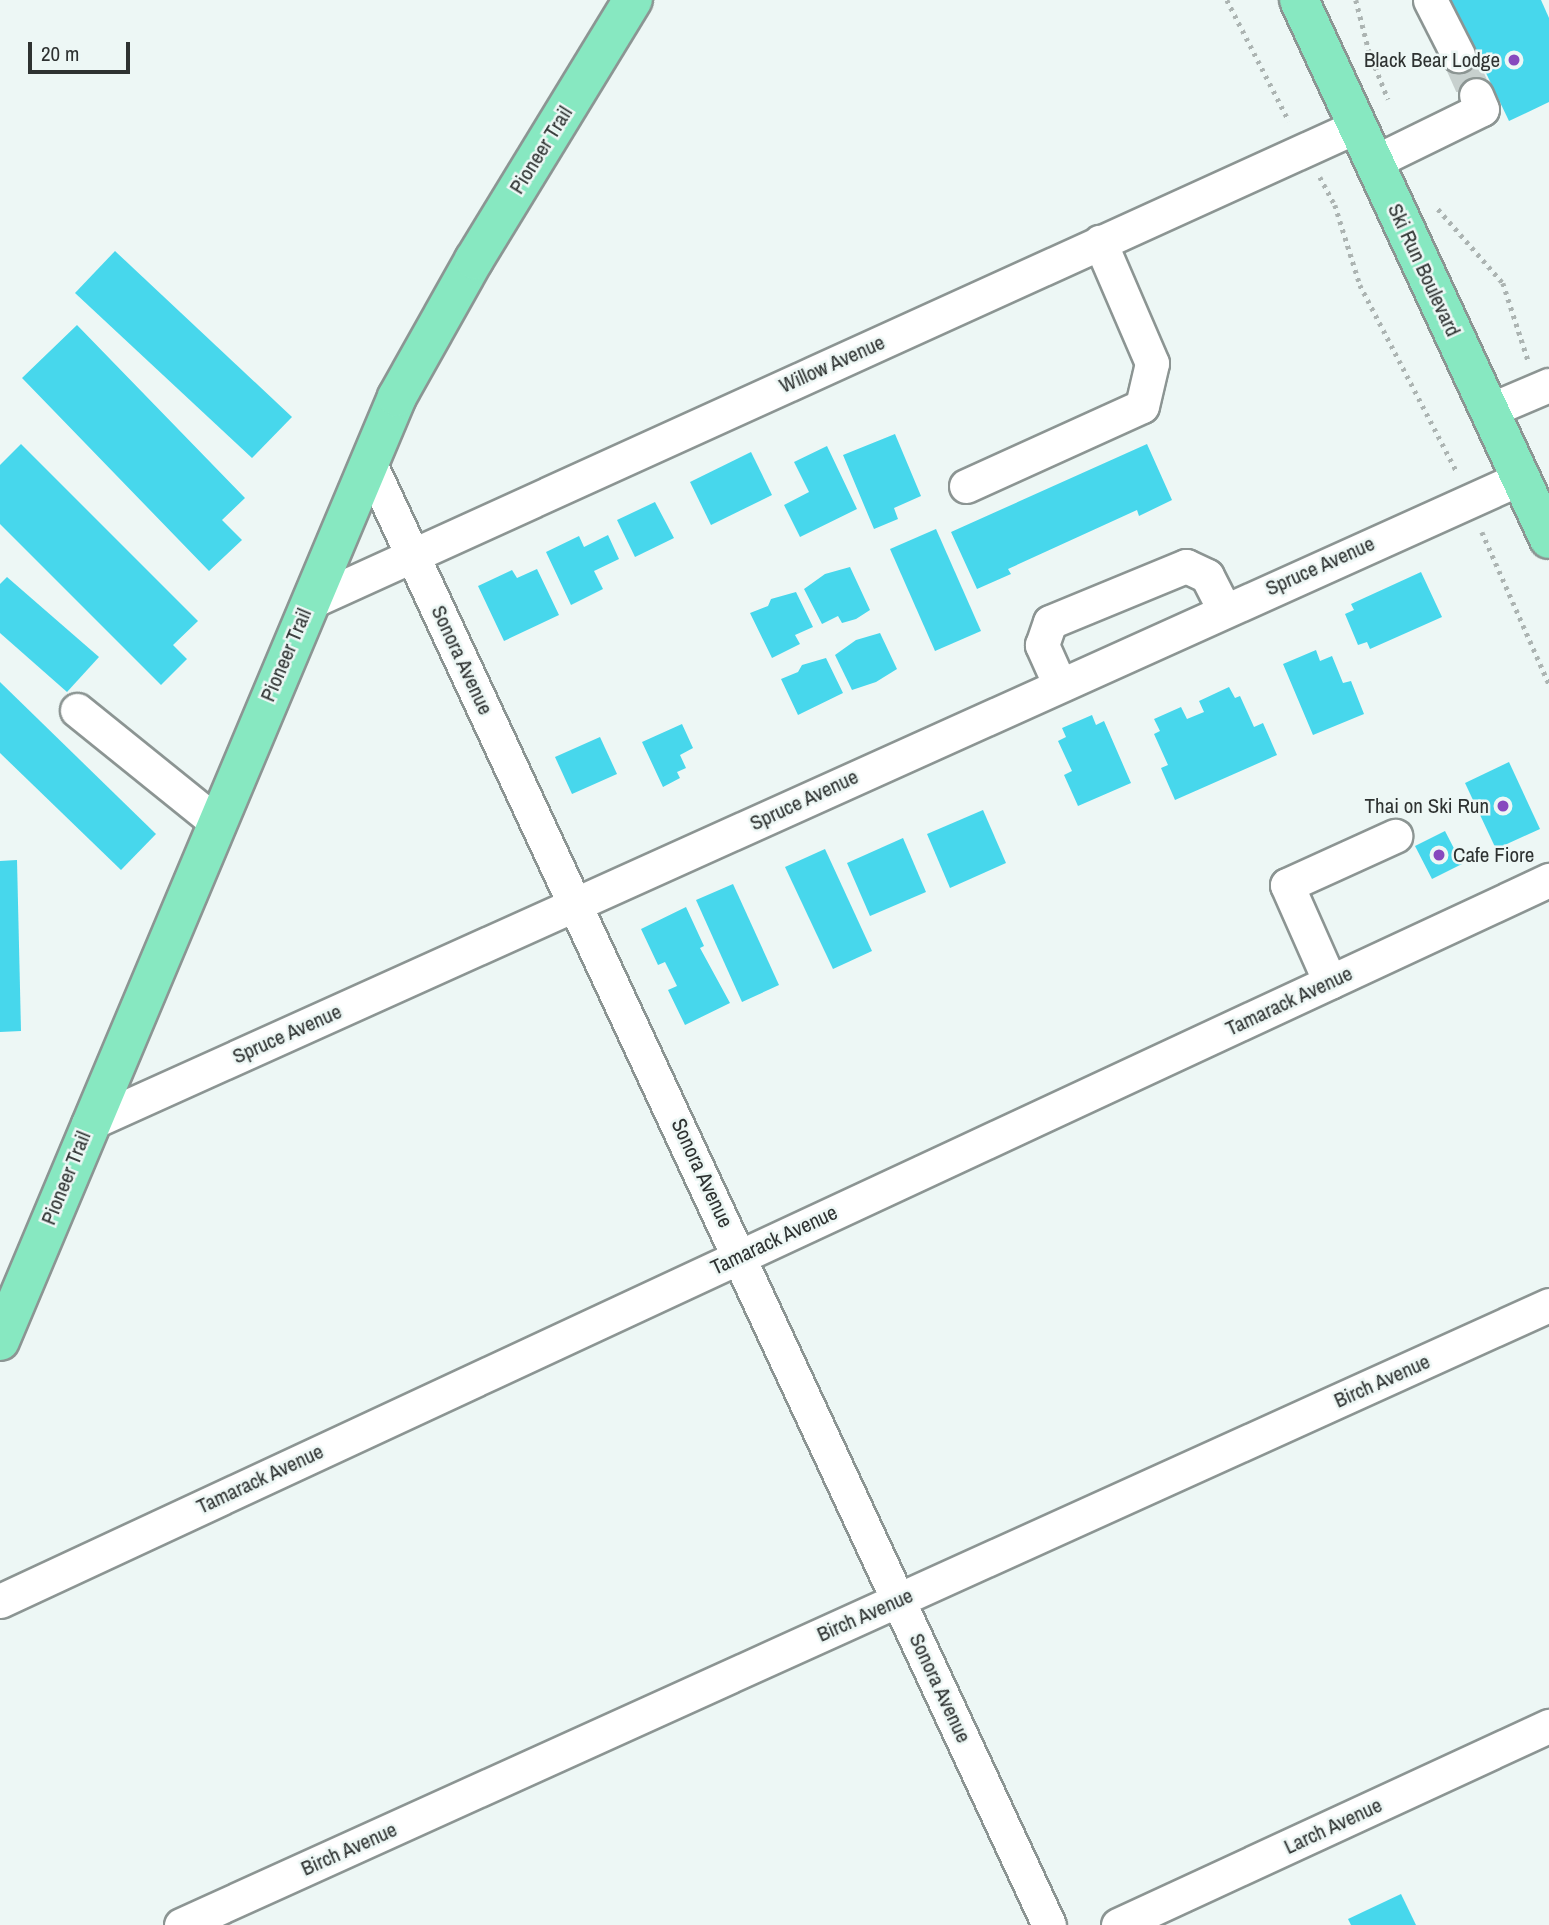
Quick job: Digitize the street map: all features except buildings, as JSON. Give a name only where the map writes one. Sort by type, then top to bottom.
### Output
[{"type":"main road","name":"Ski Run Boulevard","points":[[1299,0],[1357,126],[1390,155],[1490,410],[1549,539]]},
{"type":"main road","name":"Pioneer Trail","points":[[0,1341],[88,1124],[369,462],[426,341],[625,4]]},
{"type":"street","points":[[1430,0],[1458,55]]},
{"type":"street","points":[[1390,155],[1482,109],[1476,95]]},
{"type":"street","name":"Willow Avenue","points":[[308,603],[1357,126]]},
{"type":"street","points":[[967,486],[1142,406],[1152,363],[1100,242]]},
{"type":"street","points":[[1490,410],[1539,373]]},
{"type":"street","name":"Sonora Avenue","points":[[369,462],[1049,1925]]},
{"type":"street","name":"Spruce Avenue","points":[[88,1124],[1059,683],[1521,478]]},
{"type":"street","points":[[1059,683],[1042,645],[1050,622],[1186,566],[1207,576],[1224,610]]},
{"type":"street","points":[[77,710],[216,822]]},
{"type":"street","points":[[1330,982],[1287,885],[1395,836]]},
{"type":"street","name":"Tamarack Avenue","points":[[0,1601],[1549,880]]},
{"type":"street","name":"Birch Avenue","points":[[181,1925],[1549,1305]]},
{"type":"street","name":"Larch Avenue","points":[[1118,1925],[1549,1726]]},
{"type":"path","points":[[1227,0],[1292,127]]},
{"type":"path","points":[[1356,0],[1390,155]]},
{"type":"path","points":[[1314,167],[1335,205],[1360,285],[1459,477]]},
{"type":"path","points":[[1436,206],[1503,283],[1539,373]]},
{"type":"path","points":[[1478,521],[1549,684]]},
{"type":"tunnel","points":[[1458,55],[1476,95]]},
{"type":"place","name":"Black Bear Lodge","points":[[1514,60]]},
{"type":"place","name":"Thai on Ski Run","points":[[1503,806]]},
{"type":"place","name":"Cafe Fiore","points":[[1439,855]]}]
